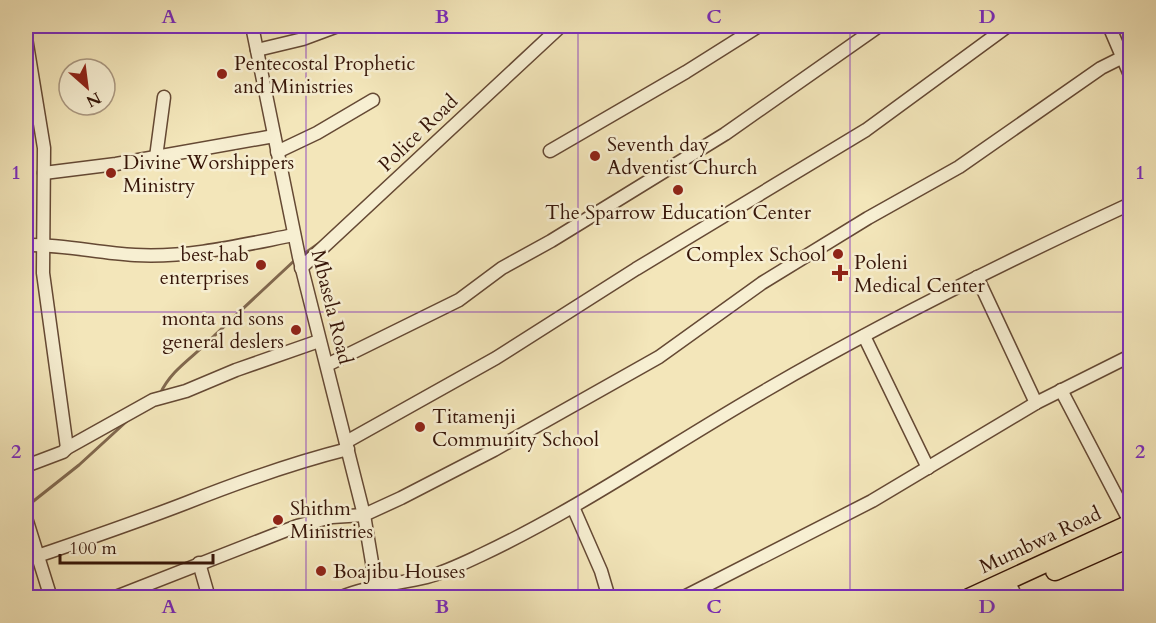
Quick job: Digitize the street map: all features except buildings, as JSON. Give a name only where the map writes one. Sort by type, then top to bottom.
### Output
[{"type":"main road","name":"Mumbwa Road","points":[[1007,591],[1131,523]]},
{"type":"main road","name":"Mumbwa Road","points":[[969,597],[1007,591],[1131,537]]},
{"type":"street","name":"Mbasela Road","points":[[252,26],[294,235],[364,515],[377,592]]},
{"type":"street","points":[[257,50],[303,39],[338,26]]},
{"type":"street","name":"Police Road","points":[[302,268],[561,26]]},
{"type":"street","points":[[550,151],[686,72],[759,26]]},
{"type":"street","points":[[327,365],[459,300],[502,268],[570,229],[748,119],[879,26]]},
{"type":"street","points":[[38,556],[263,473],[347,446],[496,358],[636,269],[866,130],[1008,26]]},
{"type":"street","points":[[1109,26],[1131,75]]},
{"type":"street","points":[[26,38],[44,148],[42,245],[46,306],[67,448]]},
{"type":"street","points":[[113,597],[318,519],[364,515],[494,450],[659,357],[762,283],[867,218],[959,167],[1101,68],[1121,52],[1131,40]]},
{"type":"street","points":[[156,157],[164,97]]},
{"type":"street","points":[[277,152],[318,133],[373,100]]},
{"type":"street","points":[[44,173],[156,157],[274,136]]},
{"type":"street","points":[[339,597],[377,592],[446,570],[483,554],[573,507],[699,429],[864,336],[977,277],[1131,204]]},
{"type":"street","points":[[26,245],[136,255],[162,255],[201,252],[294,235]]},
{"type":"street","points":[[977,277],[1035,404]]},
{"type":"street","points":[[864,336],[928,468]]},
{"type":"street","points":[[26,466],[63,452],[153,400],[186,391],[236,370],[319,341]]},
{"type":"street","points":[[682,597],[872,501],[1035,404],[1131,356]]},
{"type":"street","points":[[1061,390],[1131,523]]},
{"type":"street","points":[[573,507],[601,571],[609,597]]},
{"type":"street","points":[[26,518],[51,597]]},
{"type":"street","points":[[199,563],[209,597]]},
{"type":"waterway","points":[[305,253],[318,244]]},
{"type":"waterway","points":[[160,394],[176,371],[295,260]]},
{"type":"waterway","points":[[26,507],[79,465],[127,421]]},
{"type":"place","name":"Pentecostal Prophetic and Ministries","points":[[222,74]]},
{"type":"place","name":"Seventh day Adventist Church","points":[[595,156]]},
{"type":"place","name":"Divine Worshippers Ministry","points":[[111,173]]},
{"type":"place","name":"The Sparrow Education Center","points":[[678,190]]},
{"type":"place","name":"Complex School","points":[[838,254]]},
{"type":"place","name":"best hab enterprises","points":[[261,265]]},
{"type":"place","name":"Poleni Medical Center","points":[[840,273]]},
{"type":"place","name":"monta nd sons general deslers","points":[[296,330]]},
{"type":"place","name":"Titamenji Community School","points":[[420,427]]},
{"type":"place","name":"Shithm Ministries","points":[[278,520]]},
{"type":"place","name":"Boajibu Houses","points":[[321,571]]}]
